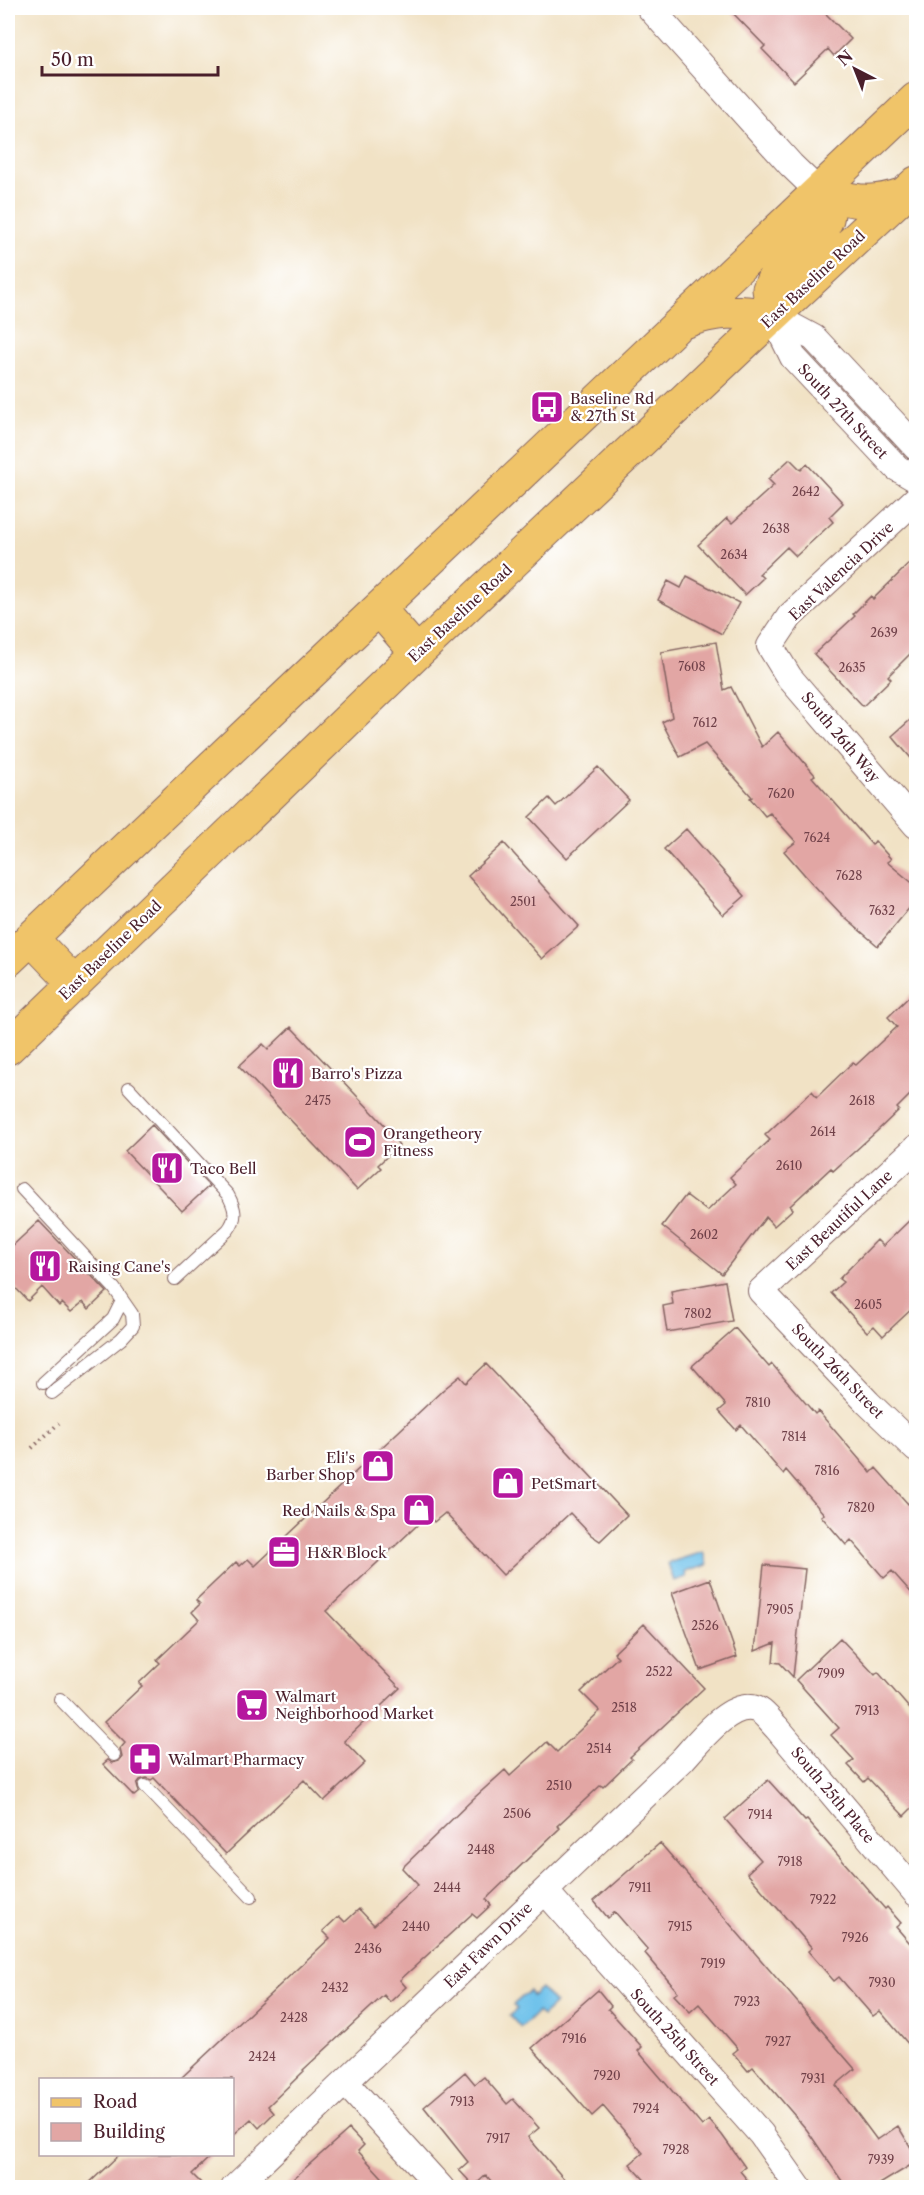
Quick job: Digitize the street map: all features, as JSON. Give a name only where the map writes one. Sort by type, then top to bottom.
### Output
[{"type":"main road","points":[[75,984],[19,949],[820,193],[916,99]]},
{"type":"main road","points":[[820,193],[853,201],[882,202],[910,189]]},
{"type":"main road","name":"East Baseline Road","points":[[8,1048],[417,654],[910,189]]},
{"type":"main road","points":[[681,323],[704,314],[731,311],[773,316],[769,289],[773,280],[818,234],[827,220],[828,207],[820,193]]},
{"type":"main road","points":[[378,609],[417,654]]},
{"type":"street","points":[[650,8],[820,193]]},
{"type":"street","name":"South 27th Street","points":[[773,316],[814,338],[916,447]]},
{"type":"street","name":"South 27th Street","points":[[773,316],[793,357],[897,468],[916,479]]},
{"type":"street","name":"East Valencia Drive","points":[[770,646],[790,616],[916,499]]},
{"type":"street","name":"South 26th Way","points":[[770,646],[789,677],[916,825]]},
{"type":"street","name":"East Beautiful Lane","points":[[761,1291],[916,1148]]},
{"type":"street","name":"South 26th Street","points":[[761,1291],[868,1403],[916,1449]]},
{"type":"street","name":"East Fawn Drive","points":[[234,2187],[682,1760],[720,1720],[744,1707]]},
{"type":"street","name":"South 25th Place","points":[[744,1707],[758,1709],[777,1728],[916,1893]]},
{"type":"street","name":"South 25th Street","points":[[545,1891],[761,2134],[799,2187]]},
{"type":"street","points":[[345,2082],[441,2187]]},
{"type":"lane","points":[[129,1089],[228,1195],[236,1212],[234,1222],[228,1230],[175,1279]]},
{"type":"lane","points":[[22,1189],[114,1288],[132,1314],[133,1326],[121,1339],[52,1393]]},
{"type":"lane","points":[[43,1383],[113,1319],[122,1301]]},
{"type":"lane","points":[[60,1699],[114,1755]]},
{"type":"lane","points":[[145,1786],[251,1897]]},
{"type":"path","points":[[32,1448],[59,1423]]},
{"type":"water","points":[[703,1552],[707,1565],[685,1572],[686,1577],[674,1581],[668,1563]]},
{"type":"water","points":[[541,1988],[555,2004],[542,2016],[538,2012],[521,2028],[510,2016],[517,2009],[513,2005],[529,1991],[532,1996]]},
{"type":"building","points":[[728,8],[820,8],[851,39],[834,56],[828,49],[794,82],[762,49],[765,46]]},
{"type":"building","points":[[790,459],[801,470],[807,464],[843,503],[829,517],[833,522],[796,556],[787,547],[759,574],[763,578],[745,595],[698,545],[727,518],[732,523],[774,485],[768,479]]},
{"type":"building","points":[[916,557],[916,648],[888,676],[891,679],[863,706],[814,654],[855,616],[853,614],[871,596],[873,599]]},
{"type":"building","points":[[687,576],[739,603],[722,634],[658,600],[668,581],[681,588]]},
{"type":"building","points":[[716,642],[724,690],[731,687],[762,747],[778,732],[815,775],[812,777],[872,845],[875,841],[891,859],[887,862],[916,886],[916,900],[878,946],[845,918],[784,851],[796,842],[770,813],[765,816],[750,798],[752,797],[705,744],[680,757],[662,722],[672,717],[661,652]]},
{"type":"building","points":[[916,715],[916,764],[892,736]]},
{"type":"building","points":[[598,767],[629,800],[567,858],[529,817],[549,798],[556,806]]},
{"type":"building","points":[[686,829],[745,896],[723,915],[664,849]]},
{"type":"building","points":[[504,843],[579,926],[542,959],[468,876]]},
{"type":"building","points":[[916,990],[916,1089],[897,1108],[899,1110],[876,1132],[833,1171],[831,1168],[790,1206],[793,1209],[774,1226],[766,1217],[722,1274],[662,1226],[686,1195],[707,1211],[736,1184],[730,1177],[770,1140],[765,1135],[812,1091],[817,1097],[853,1062],[856,1065],[897,1027],[888,1017]]},
{"type":"building","points":[[291,1027],[397,1138],[395,1140],[399,1145],[378,1165],[381,1168],[357,1190],[239,1066],[263,1044],[268,1049]]},
{"type":"building","name":"Taco Bell","points":[[152,1125],[209,1186],[182,1211],[125,1151]]},
{"type":"building","points":[[916,1214],[916,1305],[883,1336],[874,1326],[867,1332],[831,1293],[843,1282],[839,1279],[877,1240],[883,1246]]},
{"type":"building","name":"Raising Cane's","points":[[39,1221],[107,1292],[89,1309],[83,1302],[71,1312],[62,1303],[59,1306],[42,1287],[28,1301],[8,1280],[8,1250]]},
{"type":"building","points":[[725,1281],[732,1321],[667,1332],[663,1306],[673,1304],[671,1291]]},
{"type":"building","points":[[735,1328],[769,1367],[772,1364],[815,1414],[818,1411],[871,1473],[876,1468],[908,1504],[916,1496],[916,1598],[892,1571],[884,1578],[851,1540],[846,1545],[821,1516],[824,1514],[786,1470],[783,1474],[741,1425],[736,1430],[719,1411],[726,1405],[692,1366]]},
{"type":"building","points":[[486,1364],[627,1515],[600,1541],[570,1513],[503,1575],[445,1513],[434,1522],[428,1515],[326,1611],[400,1688],[344,1741],[365,1763],[324,1801],[304,1780],[226,1854],[154,1778],[140,1780],[137,1784],[139,1792],[134,1796],[103,1764],[108,1760],[112,1763],[119,1761],[122,1757],[120,1749],[125,1743],[104,1722],[142,1686],[139,1683],[160,1663],[157,1660],[199,1620],[192,1612],[200,1604],[196,1600],[236,1562],[240,1566],[248,1559],[255,1566],[444,1389],[460,1376],[466,1383]]},
{"type":"building","points":[[764,1565],[805,1569],[793,1677],[780,1663],[773,1662],[775,1643],[755,1651]]},
{"type":"building","points":[[710,1579],[737,1657],[700,1670],[672,1593]]},
{"type":"building","points":[[644,1624],[704,1688],[630,1757],[632,1759],[603,1787],[601,1785],[557,1826],[560,1828],[486,1899],[491,1905],[477,1918],[472,1914],[400,1980],[406,1987],[390,2002],[384,1995],[303,2070],[268,2106],[274,2113],[259,2128],[251,2119],[234,2134],[234,2078],[181,2078],[330,1938],[323,1931],[339,1916],[345,1922],[359,1909],[374,1925],[418,1885],[402,1868],[505,1770],[510,1776],[547,1742],[557,1752],[600,1711],[581,1692],[618,1657],[614,1653]]},
{"type":"building","points":[[840,1638],[875,1675],[878,1672],[916,1716],[916,1804],[904,1816],[868,1778],[864,1782],[848,1765],[854,1760],[831,1735],[839,1728],[796,1680]]},
{"type":"building","points":[[768,1780],[805,1821],[807,1820],[885,1909],[887,1907],[901,1923],[896,1927],[916,1950],[916,2053],[880,2011],[873,2016],[839,1977],[834,1981],[808,1951],[812,1948],[747,1873],[761,1860],[725,1819]]},
{"type":"building","points":[[660,1843],[855,2069],[836,2085],[877,2140],[898,2126],[916,2156],[916,2162],[875,2187],[846,2187],[807,2130],[753,2067],[748,2071],[733,2053],[738,2049],[699,2004],[690,2012],[674,1995],[678,1992],[645,1953],[648,1950],[615,1912],[608,1918],[594,1901]]},
{"type":"building","points":[[598,1990],[611,2006],[608,2009],[642,2047],[638,2051],[702,2126],[709,2120],[722,2135],[745,2167],[740,2171],[753,2187],[651,2187],[630,2164],[643,2153],[603,2106],[592,2116],[532,2048]]},
{"type":"building","points":[[465,2072],[475,2084],[484,2077],[507,2104],[513,2099],[539,2128],[528,2137],[571,2187],[496,2187],[486,2175],[474,2186],[459,2170],[468,2162],[424,2107]]},
{"type":"building","points":[[349,2129],[364,2145],[358,2151],[391,2187],[284,2187]]},
{"type":"building","points":[[118,2156],[211,2156],[192,2174],[205,2187],[85,2187]]},
{"type":"place","name":"Baseline Rd & 27th St","points":[[547,407]]},
{"type":"place","name":"Barro's Pizza","points":[[288,1073]]},
{"type":"place","name":"Orangetheory Fitness","points":[[360,1142]]},
{"type":"place","name":"Taco Bell","points":[[167,1168]]},
{"type":"place","name":"Raising Cane's","points":[[45,1266]]},
{"type":"place","name":"Eli's Barber Shop","points":[[378,1466]]},
{"type":"place","name":"PetSmart","points":[[508,1483]]},
{"type":"place","name":"Red Nails & Spa","points":[[419,1510]]},
{"type":"place","name":"H&R Block","points":[[284,1552]]},
{"type":"place","name":"Walmart Neighborhood Market","points":[[252,1705]]},
{"type":"place","name":"Walmart Pharmacy","points":[[145,1759]]}]
